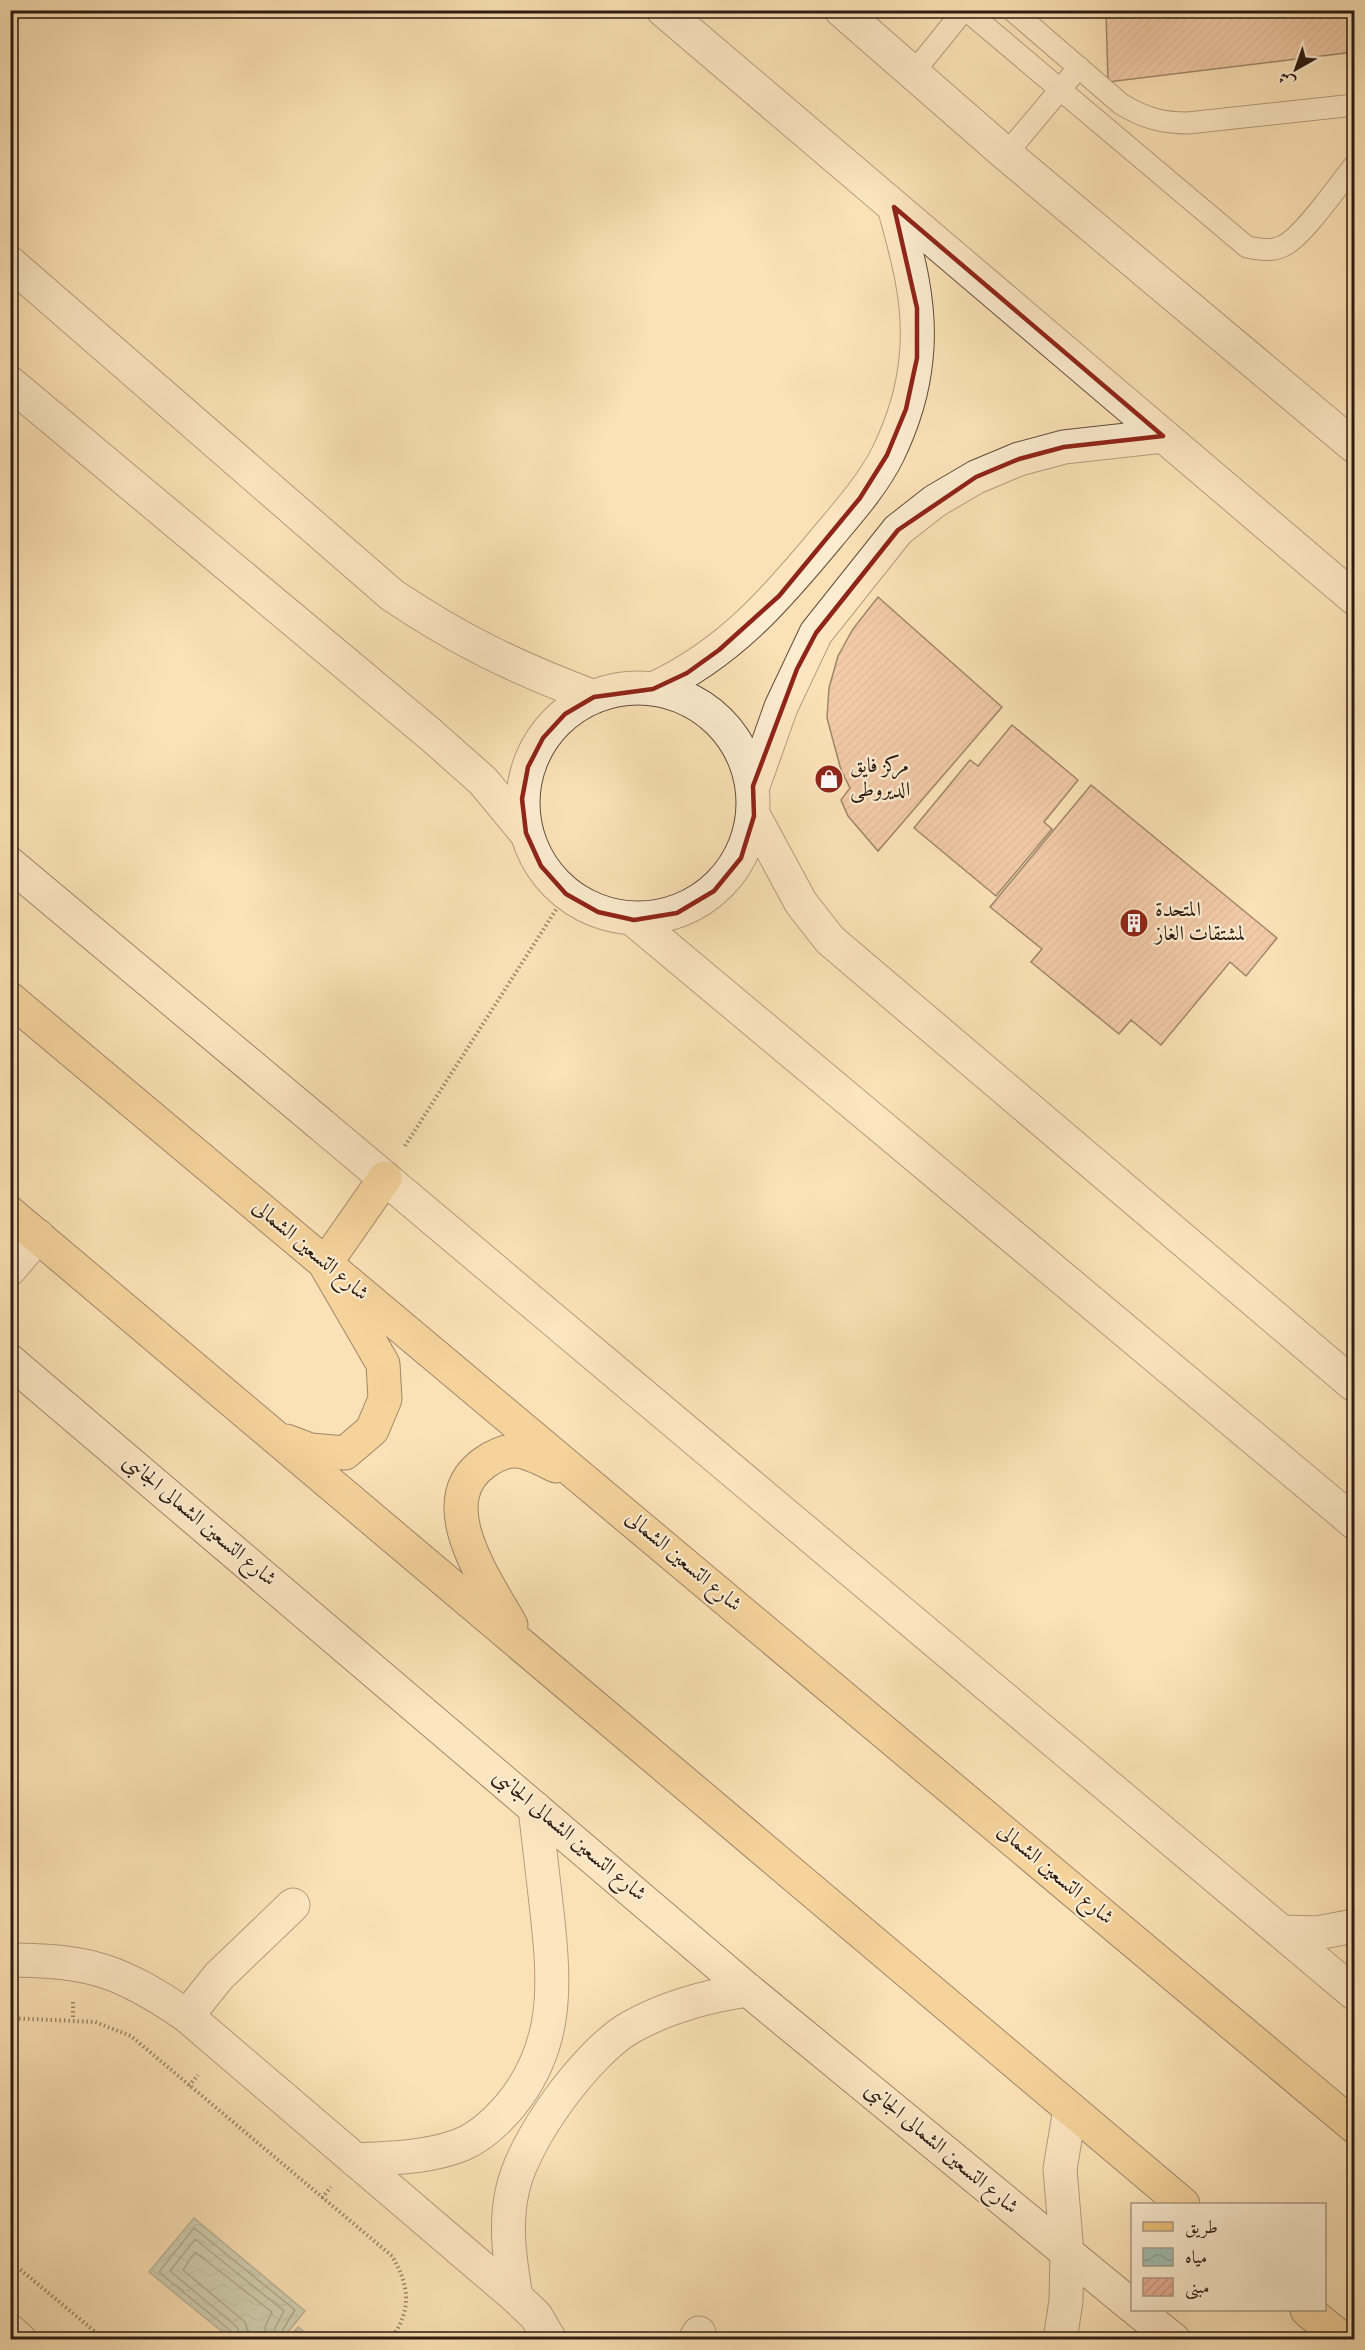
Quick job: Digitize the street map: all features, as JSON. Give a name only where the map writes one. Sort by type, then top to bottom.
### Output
[{"type":"main road","name":"شارع التسعين الشمالى","points":[[10,999],[1354,2126]]},
{"type":"main road","points":[[276,1438],[310,1450],[345,1453],[372,1430],[386,1399],[383,1364],[325,1264],[385,1178]]},
{"type":"main road","points":[[10,1213],[1181,2203]]},
{"type":"main road","points":[[521,1643],[466,1541],[460,1515],[464,1490],[478,1467],[499,1452],[527,1451],[582,1478]]},
{"type":"main road","points":[[1308,2311],[1342,2340]]},
{"type":"street","points":[[663,10],[1354,598]]},
{"type":"street","points":[[841,10],[1006,154],[1354,446]]},
{"type":"street","points":[[653,689],[687,673],[719,650],[779,596],[860,498],[887,455],[906,409],[916,358],[917,308],[909,258],[894,207]]},
{"type":"street","points":[[10,263],[392,595],[439,627],[488,654],[594,697]]},
{"type":"street","points":[[10,383],[430,734],[483,781],[526,833],[541,866],[566,894],[598,912],[634,920],[677,913],[714,891],[741,858],[753,801],[781,707],[816,633],[898,530],[935,501],[976,477],[1019,459],[1064,447],[1163,436]]},
{"type":"street","points":[[526,833],[522,800],[528,767],[543,738],[565,714],[594,697],[623,689],[653,689],[688,699],[719,721],[741,750],[753,801],[801,903],[831,940],[1354,1385]]},
{"type":"street","points":[[10,864],[1354,1993]]},
{"type":"street","points":[[634,920],[1354,1522]]},
{"type":"street","points":[[10,1269],[38,1236]]},
{"type":"street","name":"شارع التسعين الشمالى الجانبى","points":[[10,1361],[748,1989],[1131,2305]]},
{"type":"street","points":[[355,2160],[426,2154],[463,2144],[498,2121],[518,2096],[538,2063],[551,2012],[554,1971],[535,1808]]},
{"type":"street","points":[[187,2016],[219,1976],[293,1905]]},
{"type":"street","points":[[1282,1932],[1317,1933],[1354,1926]]},
{"type":"street","points":[[10,1960],[58,1960],[105,1970],[148,1989],[187,2016],[516,2297],[536,2316],[550,2340]]},
{"type":"street","points":[[516,2297],[510,2262],[508,2225],[513,2189],[519,2168],[548,2116],[571,2084],[629,2028],[708,1996],[748,1989]]},
{"type":"street","points":[[538,2063],[571,2084]]},
{"type":"street","points":[[1059,2340],[1066,2301],[1067,2253],[1060,2169],[1070,2109]]},
{"type":"street","points":[[477,2136],[519,2168]]},
{"type":"street","points":[[1138,2311],[1174,2340]]},
{"type":"street","points":[[10,2331],[20,2340]]},
{"type":"lane","points":[[913,73],[965,10],[1247,247],[1265,250],[1284,246],[1299,234],[1354,166]]},
{"type":"lane","points":[[1012,10],[1121,104],[1142,116],[1164,123],[1188,123],[1354,105]]},
{"type":"lane","points":[[1006,154],[1079,67]]},
{"type":"path","points":[[385,1178],[566,894]]},
{"type":"path","points":[[10,2018],[95,2022],[131,2036],[392,2256],[403,2275],[408,2295],[405,2316],[390,2340]]},
{"type":"path","points":[[10,2261],[105,2340]]},
{"type":"highlighted area","points":[[894,207],[1163,436],[1064,447],[1019,459],[976,477],[898,530],[816,633],[797,669],[753,786],[754,816],[741,858],[714,891],[677,913],[634,920],[598,912],[566,894],[541,866],[526,833],[522,799],[528,767],[543,738],[565,714],[594,697],[653,689],[687,673],[719,650],[779,596],[860,498],[887,455],[906,409],[917,358],[917,308]]},
{"type":"water","points":[[194,2218],[305,2311],[287,2333],[290,2336],[298,2327],[311,2337],[309,2339],[231,2339],[149,2272]]},
{"type":"building","points":[[1106,10],[1354,10],[1354,52],[1108,82]]},
{"type":"building","points":[[878,597],[1002,707],[878,851],[848,816],[841,800],[850,788],[841,770],[827,718],[829,688],[838,656],[853,629]]},
{"type":"building","points":[[1012,725],[1078,780],[1044,822],[1052,829],[996,896],[914,828],[970,760],[978,766]]},
{"type":"building","name":"المتحدة لمشتقات الغاز","points":[[1091,785],[1277,938],[1246,976],[1230,962],[1161,1045],[1131,1020],[1119,1034],[1031,962],[1042,949],[990,907]]},
{"type":"place","name":"مركز فايق الديروطى","points":[[829,779]]},
{"type":"place","name":"المتحدة لمشتقات الغاز","points":[[1134,923]]}]
